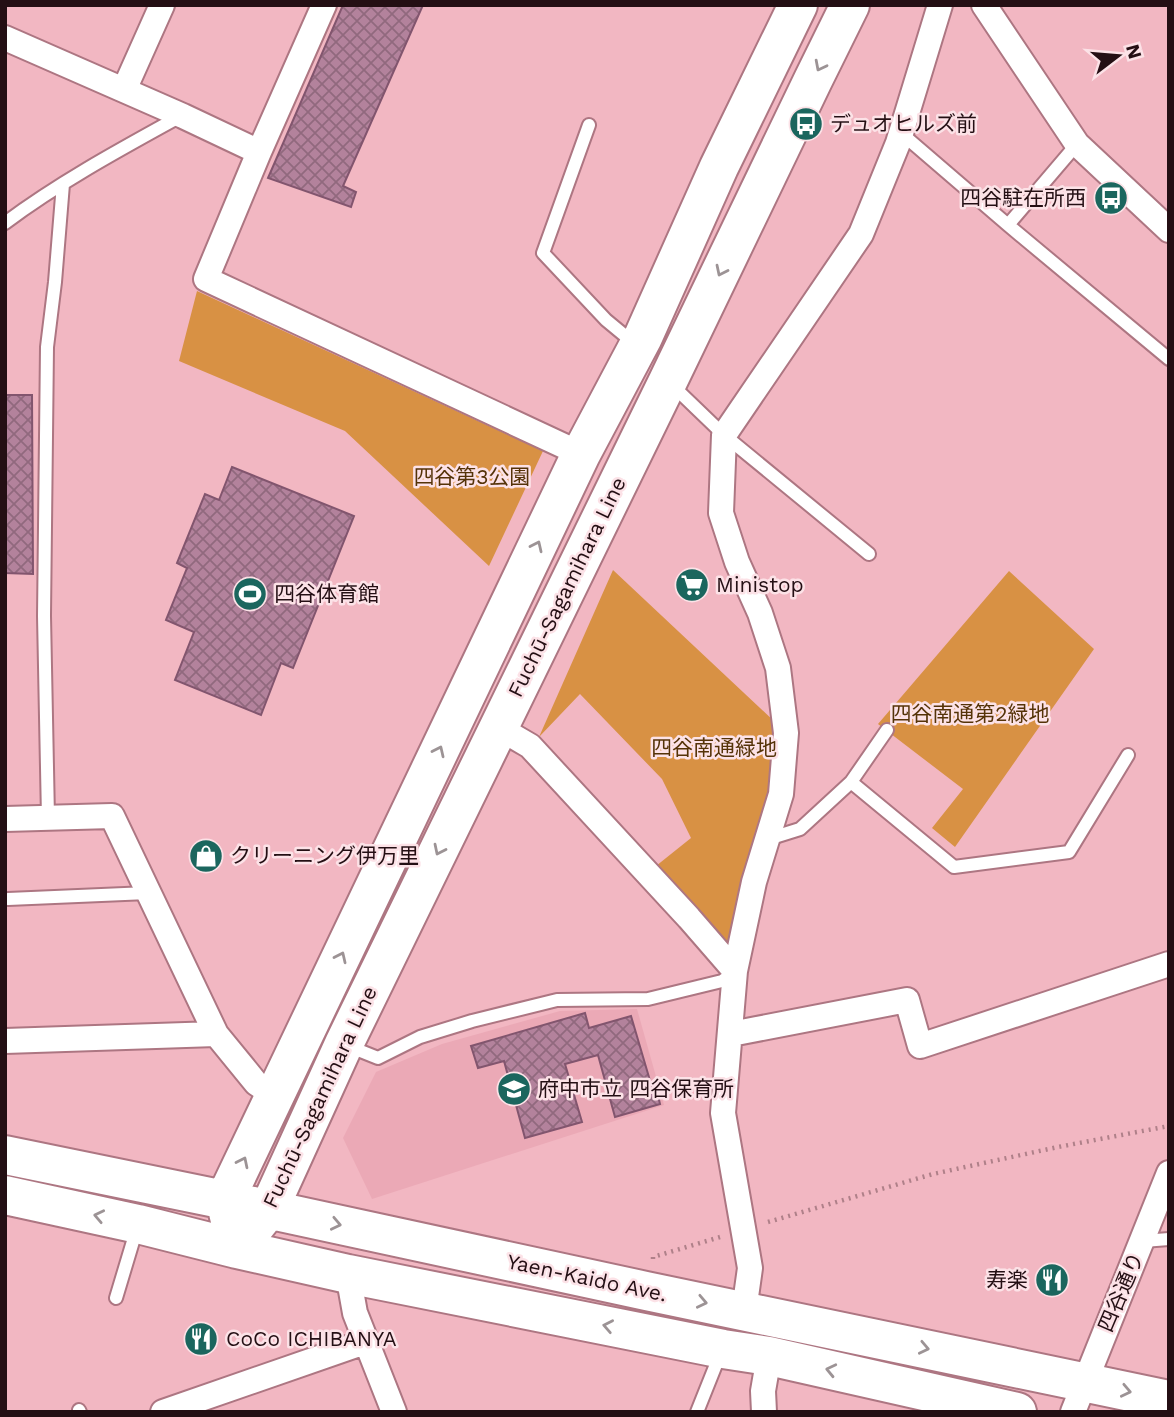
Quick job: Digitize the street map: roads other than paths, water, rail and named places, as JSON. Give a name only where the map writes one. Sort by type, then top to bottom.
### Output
[{"type":"main road","name":"Fuchū-Sagamihara Line","points":[[237,1250],[225,1200],[581,454],[641,341],[719,167],[798,5]]},
{"type":"main road","name":"Fuchū-Sagamihara Line","points":[[237,1250],[269,1209],[344,1044],[850,5]]},
{"type":"main road","points":[[641,341],[675,368]]},
{"type":"main road","name":"Yaen-Kaido Ave.","points":[[5,1155],[744,1311],[1078,1397],[1169,1400]]},
{"type":"main road","name":"Yaen-Kaido Ave.","points":[[5,1195],[348,1274],[769,1356],[1017,1412]]},
{"type":"street","points":[[124,90],[162,5]]},
{"type":"street","points":[[324,5],[206,279],[581,454]]},
{"type":"street","points":[[744,1311],[750,1268],[723,1113],[735,971],[754,882],[781,794],[786,733],[778,668],[760,613],[737,562],[722,513],[724,435],[861,234],[901,133],[940,5]]},
{"type":"street","points":[[984,5],[1077,144],[1169,230]]},
{"type":"street","points":[[5,38],[259,152]]},
{"type":"street","points":[[499,728],[530,746],[735,971]]},
{"type":"street","points":[[5,819],[112,816],[216,1034],[256,1083],[275,1096]]},
{"type":"street","points":[[731,1034],[907,1000],[920,1046],[1169,964]]},
{"type":"street","points":[[5,1041],[216,1034]]},
{"type":"street","name":"四谷通り","points":[[1078,1397],[1169,1172]]},
{"type":"street","points":[[348,1274],[355,1313],[394,1412]]},
{"type":"street","points":[[163,1412],[365,1342]]},
{"type":"street","points":[[764,1412],[763,1391],[769,1356]]},
{"type":"lane","points":[[5,223],[114,153],[183,116]]},
{"type":"lane","points":[[589,125],[543,253],[606,320],[641,341]]},
{"type":"lane","points":[[901,133],[1169,359]]},
{"type":"lane","points":[[1008,225],[1077,144]]},
{"type":"lane","points":[[48,818],[44,616],[47,347],[63,184]]},
{"type":"lane","points":[[675,368],[724,435],[869,554]]},
{"type":"lane","points":[[767,839],[800,829],[851,782],[887,730]]},
{"type":"lane","points":[[851,782],[954,867],[1069,852],[1128,755]]},
{"type":"lane","points":[[8,899],[148,893]]},
{"type":"lane","points":[[344,1044],[378,1058],[420,1037],[557,1000],[648,999],[722,981],[735,971]]},
{"type":"lane","points":[[116,1298],[138,1224]]},
{"type":"lane","points":[[1143,1241],[1169,1239]]},
{"type":"lane","points":[[697,1412],[723,1349]]},
{"type":"place","name":"デュオヒルズ前","points":[[806,124]]},
{"type":"place","name":"四谷駐在所西","points":[[1111,198]]},
{"type":"place","name":"Ministop","points":[[692,585]]},
{"type":"place","name":"四谷体育館","points":[[250,594]]},
{"type":"place","name":"クリーニング伊万里","points":[[206,856]]},
{"type":"place","name":"府中市立 四谷保育所","points":[[514,1089]]},
{"type":"place","name":"寿楽","points":[[1052,1280]]},
{"type":"place","name":"CoCo ICHIBANYA","points":[[201,1339]]},
{"type":"park label","name":"四谷第3公園","points":[[472,477]]},
{"type":"park label","name":"四谷南通第2緑地","points":[[970,714]]},
{"type":"park label","name":"四谷南通緑地","points":[[714,748]]}]
